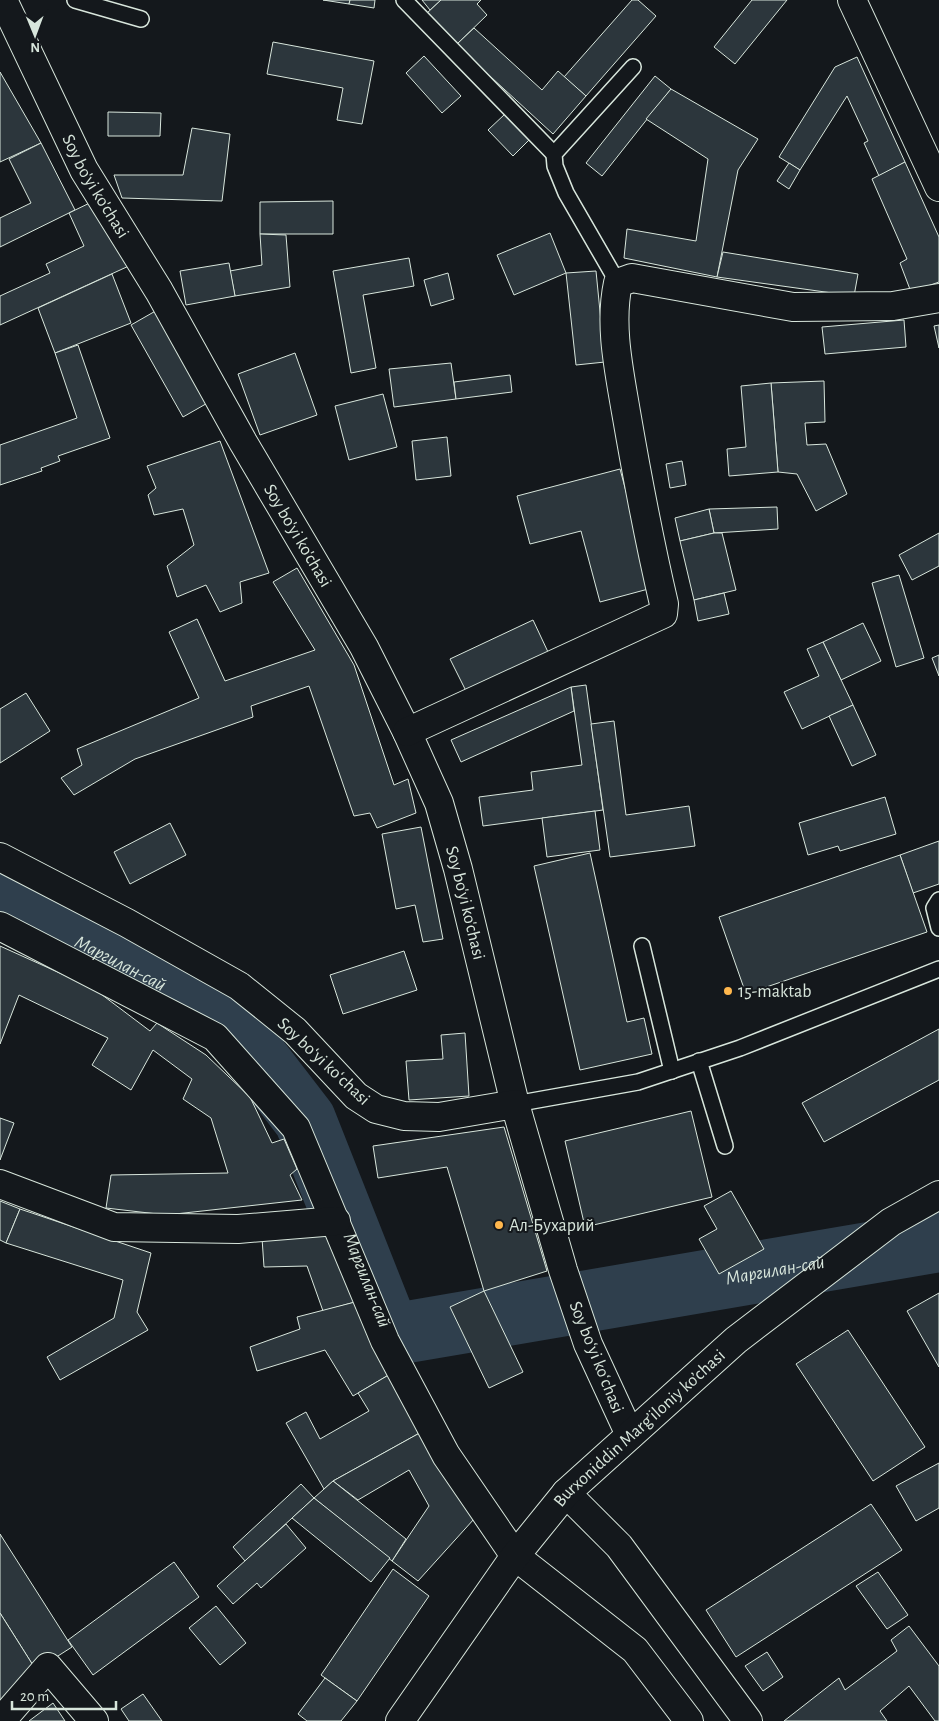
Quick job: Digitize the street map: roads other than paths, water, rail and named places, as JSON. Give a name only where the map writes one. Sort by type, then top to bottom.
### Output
[{"type":"street","name":"Soy bo'yi ko'chasi","points":[[3,0],[84,170],[159,291],[244,442],[364,647],[407,732],[439,803],[515,1104]]},
{"type":"street","points":[[852,0],[939,187]]},
{"type":"street","points":[[407,732],[663,614],[664,604],[638,483],[618,366],[614,300],[618,283],[632,278],[793,307],[893,306],[939,298]]},
{"type":"street","name":"Soy boʻyi koʻchasi","points":[[0,857],[128,923],[238,986],[295,1031],[356,1096],[376,1109],[404,1116],[439,1117],[515,1104],[563,1270],[588,1344],[630,1435]]},
{"type":"street","points":[[0,926],[215,1037],[296,1128],[385,1340],[446,1455],[515,1556],[635,1650],[689,1721]]},
{"type":"street","points":[[0,1184],[114,1226],[238,1230],[336,1221]]},
{"type":"street","name":"Burxoniddin Marg’iloniy ko’chasi","points":[[400,1721],[515,1556],[566,1493],[736,1340],[891,1222],[939,1196]]},
{"type":"street","points":[[566,1493],[619,1546],[748,1721]]},
{"type":"street","points":[[1,1721],[48,1667],[94,1721]]},
{"type":"lane","points":[[75,0],[142,19]]},
{"type":"lane","points":[[404,0],[554,154],[555,166],[566,193],[618,283]]},
{"type":"lane","points":[[554,154],[632,67]]},
{"type":"lane","points":[[939,900],[934,908],[939,928]]},
{"type":"lane","points":[[642,946],[672,1070]]},
{"type":"lane","points":[[515,1104],[638,1082],[740,1048],[939,969]]},
{"type":"lane","points":[[698,1062],[725,1146]]},
{"type":"waterway","name":"Маргилан-сай","points":[[0,900],[225,1016],[305,1120],[390,1335],[939,1241]]},
{"type":"place","name":"15-maktab","points":[[728,991]]},
{"type":"place","name":"Ал-Бухарий","points":[[499,1225]]}]
